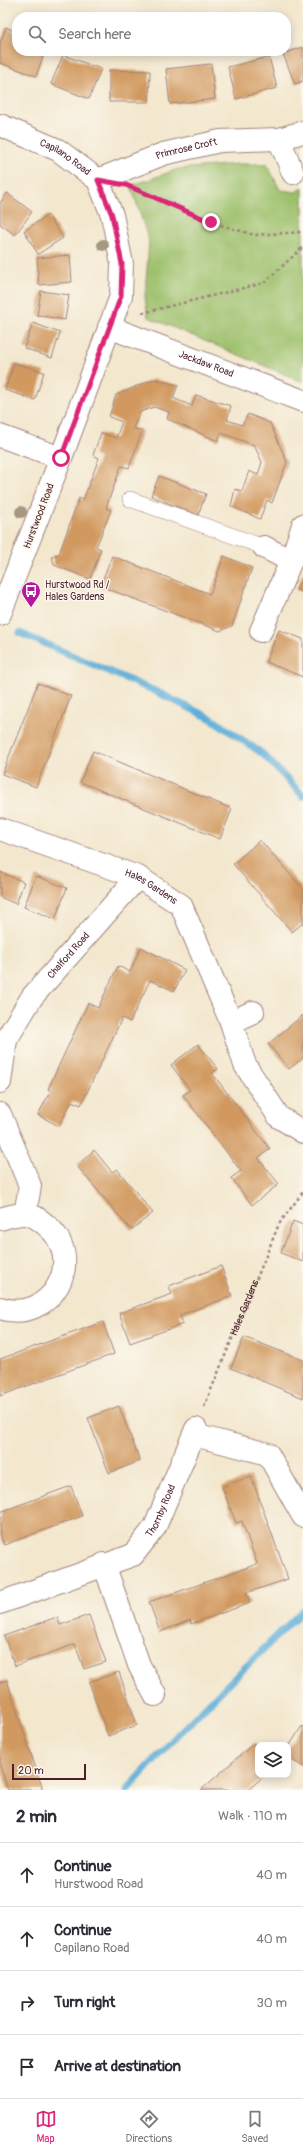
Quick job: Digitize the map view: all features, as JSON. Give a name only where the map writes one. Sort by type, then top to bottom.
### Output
[{"type":"street","name":"Capilano Road","points":[[0,125],[58,150],[98,180],[112,215],[122,264],[121,296],[111,323]]},
{"type":"street","name":"Primrose Croft","points":[[98,180],[162,154],[220,141],[279,139],[303,132]]},
{"type":"street","points":[[279,139],[293,173]]},
{"type":"street","name":"Jackdaw Road","points":[[111,323],[303,401]]},
{"type":"street","name":"Hurstwood Road","points":[[0,614],[61,458],[111,323]]},
{"type":"street","points":[[0,436],[61,458]]},
{"type":"street","points":[[261,631],[291,561],[303,525]]},
{"type":"street","points":[[264,547],[291,561]]},
{"type":"street","name":"Hales Gardens","points":[[0,829],[138,877],[181,905],[231,1022],[245,1065],[264,1097],[279,1117],[303,1132]]},
{"type":"street","name":"Chalford Road","points":[[0,1082],[3,1039],[32,997],[138,877]]},
{"type":"street","points":[[231,1022],[253,1012]]},
{"type":"street","points":[[0,1114],[30,1186],[25,1214]]},
{"type":"street","points":[[0,1219],[25,1214],[37,1218],[56,1233],[65,1257],[64,1273],[58,1287],[44,1302],[23,1310],[0,1308]]},
{"type":"street","points":[[195,1432],[268,1454],[303,1516]]},
{"type":"street","name":"Thornby Road","points":[[0,1603],[104,1564],[133,1555],[156,1527],[195,1432]]},
{"type":"street","points":[[104,1564],[139,1665],[155,1695]]},
{"type":"lane","points":[[130,499],[264,547]]},
{"type":"path","points":[[133,188],[211,222],[254,235],[303,232]]},
{"type":"path","points":[[111,323],[264,283],[303,247]]},
{"type":"path","name":"Hales Gardens","points":[[195,1432],[279,1224],[303,1192]]},
{"type":"green space","points":[[238,164],[267,164],[280,190],[296,192],[303,187],[303,382],[148,317],[145,297],[149,241],[131,186],[178,169]]},
{"type":"building","points":[[6,27],[12,30],[12,56],[43,56],[36,76],[0,63],[0,43]]},
{"type":"building","points":[[303,47],[303,81],[295,84],[284,56],[291,56],[291,51]]},
{"type":"building","points":[[63,56],[101,69],[89,99],[51,84]]},
{"type":"building","points":[[269,57],[277,88],[236,99],[228,67]]},
{"type":"building","points":[[211,64],[215,99],[170,104],[166,69]]},
{"type":"building","points":[[109,70],[150,71],[149,102],[109,102]]},
{"type":"building","points":[[7,193],[32,212],[15,235],[0,224],[0,203]]},
{"type":"building","points":[[48,215],[63,238],[38,254],[24,231]]},
{"type":"building","points":[[70,255],[72,282],[39,285],[37,258]]},
{"type":"building","points":[[41,291],[69,295],[65,320],[37,315]]},
{"type":"building","points":[[33,323],[60,333],[52,358],[24,348]]},
{"type":"building","points":[[14,363],[44,372],[35,400],[5,390]]},
{"type":"building","points":[[154,379],[178,385],[173,398],[192,406],[196,395],[231,406],[227,420],[242,425],[248,414],[270,423],[287,462],[272,503],[267,500],[260,519],[231,506],[235,489],[242,491],[249,471],[258,475],[262,462],[254,445],[221,433],[218,441],[167,419],[169,412],[154,407],[140,412],[133,428],[142,431],[129,468],[121,466],[106,508],[111,510],[96,547],[101,549],[90,579],[54,565],[52,556],[59,554],[79,498],[83,500],[99,458],[93,455],[101,433],[116,438],[122,422],[109,417],[116,395]]},
{"type":"building","points":[[159,476],[206,494],[198,515],[151,496]]},
{"type":"building","points":[[112,556],[210,594],[224,556],[252,568],[232,626],[220,631],[100,586]]},
{"type":"building","points":[[303,574],[303,592],[296,590]]},
{"type":"building","points":[[279,630],[303,639],[303,677],[266,662]]},
{"type":"building","points":[[38,683],[71,696],[36,787],[2,774]]},
{"type":"building","points":[[93,751],[232,809],[220,839],[80,782]]},
{"type":"building","points":[[260,840],[303,889],[303,923],[292,932],[233,864]]},
{"type":"building","points":[[0,872],[24,882],[16,904],[0,897]]},
{"type":"building","points":[[36,876],[67,888],[55,919],[24,907]]},
{"type":"building","points":[[141,947],[185,970],[174,991],[150,980],[130,1022],[122,1018],[81,1105],[72,1101],[59,1126],[38,1115],[51,1090],[48,1089],[88,1003],[98,1008],[118,966],[130,972]]},
{"type":"building","points":[[303,1015],[303,1058],[289,1069],[268,1044]]},
{"type":"building","points":[[198,1044],[218,1069],[212,1073],[270,1149],[258,1158],[279,1184],[252,1205],[231,1178],[241,1171],[183,1095],[190,1090],[171,1065]]},
{"type":"building","points":[[94,1150],[112,1172],[117,1169],[153,1213],[131,1230],[77,1166]]},
{"type":"building","points":[[293,1221],[303,1225],[303,1262],[281,1253]]},
{"type":"building","points":[[221,1266],[232,1296],[180,1315],[183,1324],[130,1343],[119,1313],[172,1294],[169,1286]]},
{"type":"building","points":[[103,1322],[114,1354],[0,1396],[0,1359]]},
{"type":"building","points":[[244,1337],[303,1360],[303,1398],[231,1368]]},
{"type":"building","points":[[119,1406],[140,1461],[109,1473],[88,1418]]},
{"type":"building","points":[[251,1476],[288,1579],[246,1593],[250,1603],[191,1624],[190,1620],[160,1632],[149,1602],[257,1564],[242,1521],[236,1523],[222,1487]]},
{"type":"building","points":[[71,1486],[82,1516],[4,1545],[0,1535],[0,1512]]},
{"type":"building","points":[[89,1615],[106,1662],[84,1669],[75,1644],[15,1666],[4,1636],[57,1617],[60,1625]]},
{"type":"building","points":[[119,1672],[137,1725],[108,1736],[89,1682]]},
{"type":"building","points":[[7,1680],[43,1790],[8,1790],[0,1766],[0,1682]]},
{"type":"building","points":[[302,1726],[303,1767],[291,1759],[291,1743]]},
{"type":"building","points":[[254,1743],[255,1744],[255,1778],[262,1778],[248,1790],[201,1790]]},
{"type":"waterway","points":[[20,633],[157,692],[212,719],[263,754],[303,796]]},
{"type":"waterway","points":[[127,1790],[178,1734],[303,1610]]},
{"type":"place","name":"Hurstwood Rd / Hales Gardens","points":[[31,608]]},
{"type":"route","points":[[61,458],[121,296],[122,264],[112,215],[98,180],[126,185],[211,222]]}]
